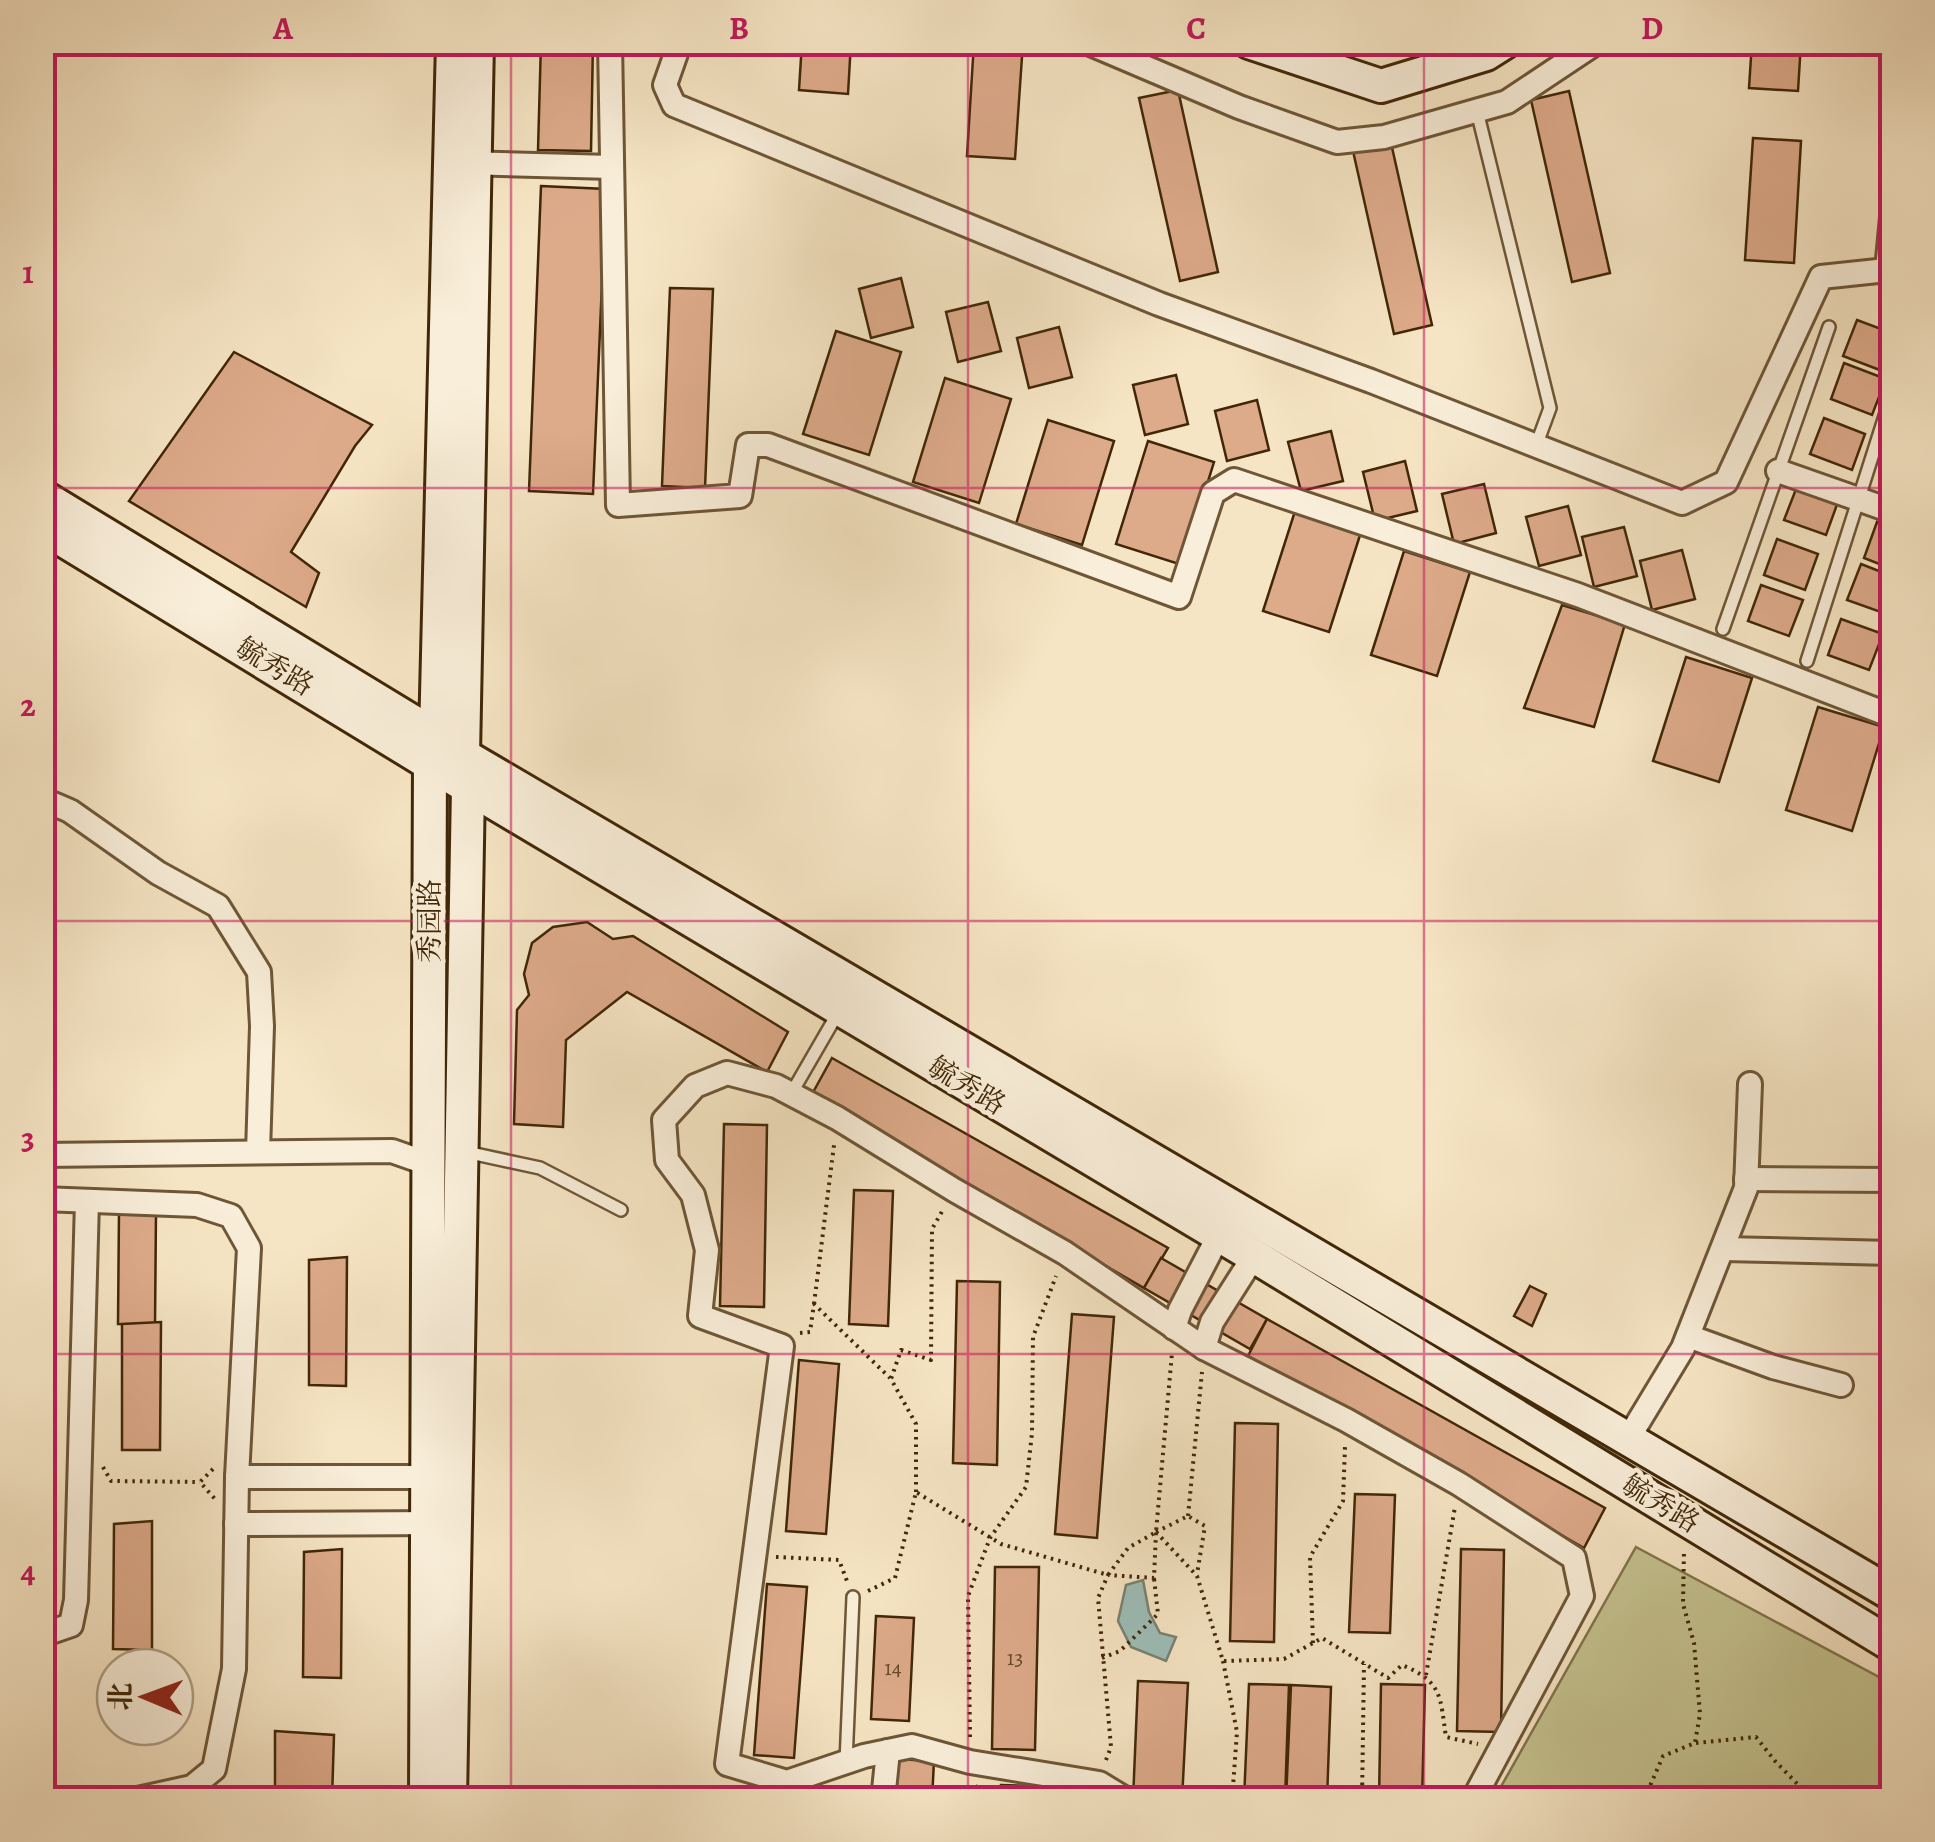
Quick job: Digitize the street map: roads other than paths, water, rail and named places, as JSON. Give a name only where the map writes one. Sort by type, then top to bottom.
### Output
[{"type":"street","name":"秀园路","points":[[426,1800],[462,1152],[466,771],[463,162],[453,42]]},
{"type":"street","name":"秀园路","points":[[442,1477],[429,1164],[433,749],[463,162],[477,42]]},
{"type":"street","points":[[610,42],[618,505],[740,496],[748,445],[768,446],[1178,597],[1213,494],[1234,480],[1578,595],[1892,716]]},
{"type":"street","points":[[680,42],[666,84],[674,105],[1159,304],[1371,381],[1682,503],[1726,482],[1821,277],[1887,270],[1892,218]]},
{"type":"street","points":[[1086,42],[1238,106],[1337,142],[1384,137],[1507,102],[1596,42]]},
{"type":"street","points":[[1249,42],[1382,86],[1486,54],[1505,42]]},
{"type":"street","points":[[463,162],[612,167]]},
{"type":"street","points":[[1778,470],[1892,511]]},
{"type":"street","name":"毓秀路","points":[[42,496],[840,1009],[1892,1645]]},
{"type":"street","name":"毓秀路","points":[[42,527],[433,749]]},
{"type":"street","name":"毓秀路","points":[[466,771],[1892,1594]]},
{"type":"street","points":[[42,799],[70,810],[158,873],[218,906],[259,972],[262,1026],[258,1152]]},
{"type":"street","points":[[1127,1800],[1099,1782],[970,1762],[912,1746],[786,1782],[726,1764],[782,1346],[700,1316],[707,1250],[693,1195],[667,1160],[664,1120],[694,1086],[727,1073],[776,1086],[837,1118],[1065,1253],[1204,1348],[1346,1420],[1459,1484],[1574,1558],[1582,1596],[1473,1800]]},
{"type":"street","points":[[1628,1439],[1688,1336],[1723,1249],[1746,1180],[1750,1084]]},
{"type":"street","points":[[42,1155],[392,1150],[429,1164]]},
{"type":"street","points":[[1746,1180],[1892,1180]]},
{"type":"street","points":[[42,1200],[197,1205],[231,1216],[249,1248],[237,1477],[234,1669],[214,1769],[191,1793],[133,1800]]},
{"type":"street","points":[[42,1635],[71,1625],[74,1612],[88,1201]]},
{"type":"street","points":[[1174,1328],[1218,1237]]},
{"type":"street","points":[[1723,1249],[1892,1254]]},
{"type":"street","points":[[1204,1348],[1212,1322],[1254,1256]]},
{"type":"street","points":[[1688,1336],[1773,1367],[1841,1385]]},
{"type":"street","points":[[237,1477],[442,1477]]},
{"type":"street","name":"秀园路","points":[[441,1523],[450,1800]]},
{"type":"street","points":[[236,1524],[441,1523]]},
{"type":"street","points":[[883,1800],[888,1751]]},
{"type":"lane","points":[[1477,111],[1550,408],[1536,446]]},
{"type":"lane","points":[[1723,629],[1829,326]]},
{"type":"lane","points":[[1807,661],[1892,394]]},
{"type":"lane","points":[[791,1094],[840,1009]]},
{"type":"lane","points":[[462,1152],[540,1168],[621,1210]]},
{"type":"lane","points":[[846,1762],[854,1598]]},
{"type":"water","points":[[1143,1580],[1149,1612],[1160,1633],[1176,1637],[1166,1661],[1131,1647],[1118,1621],[1126,1585]]}]
